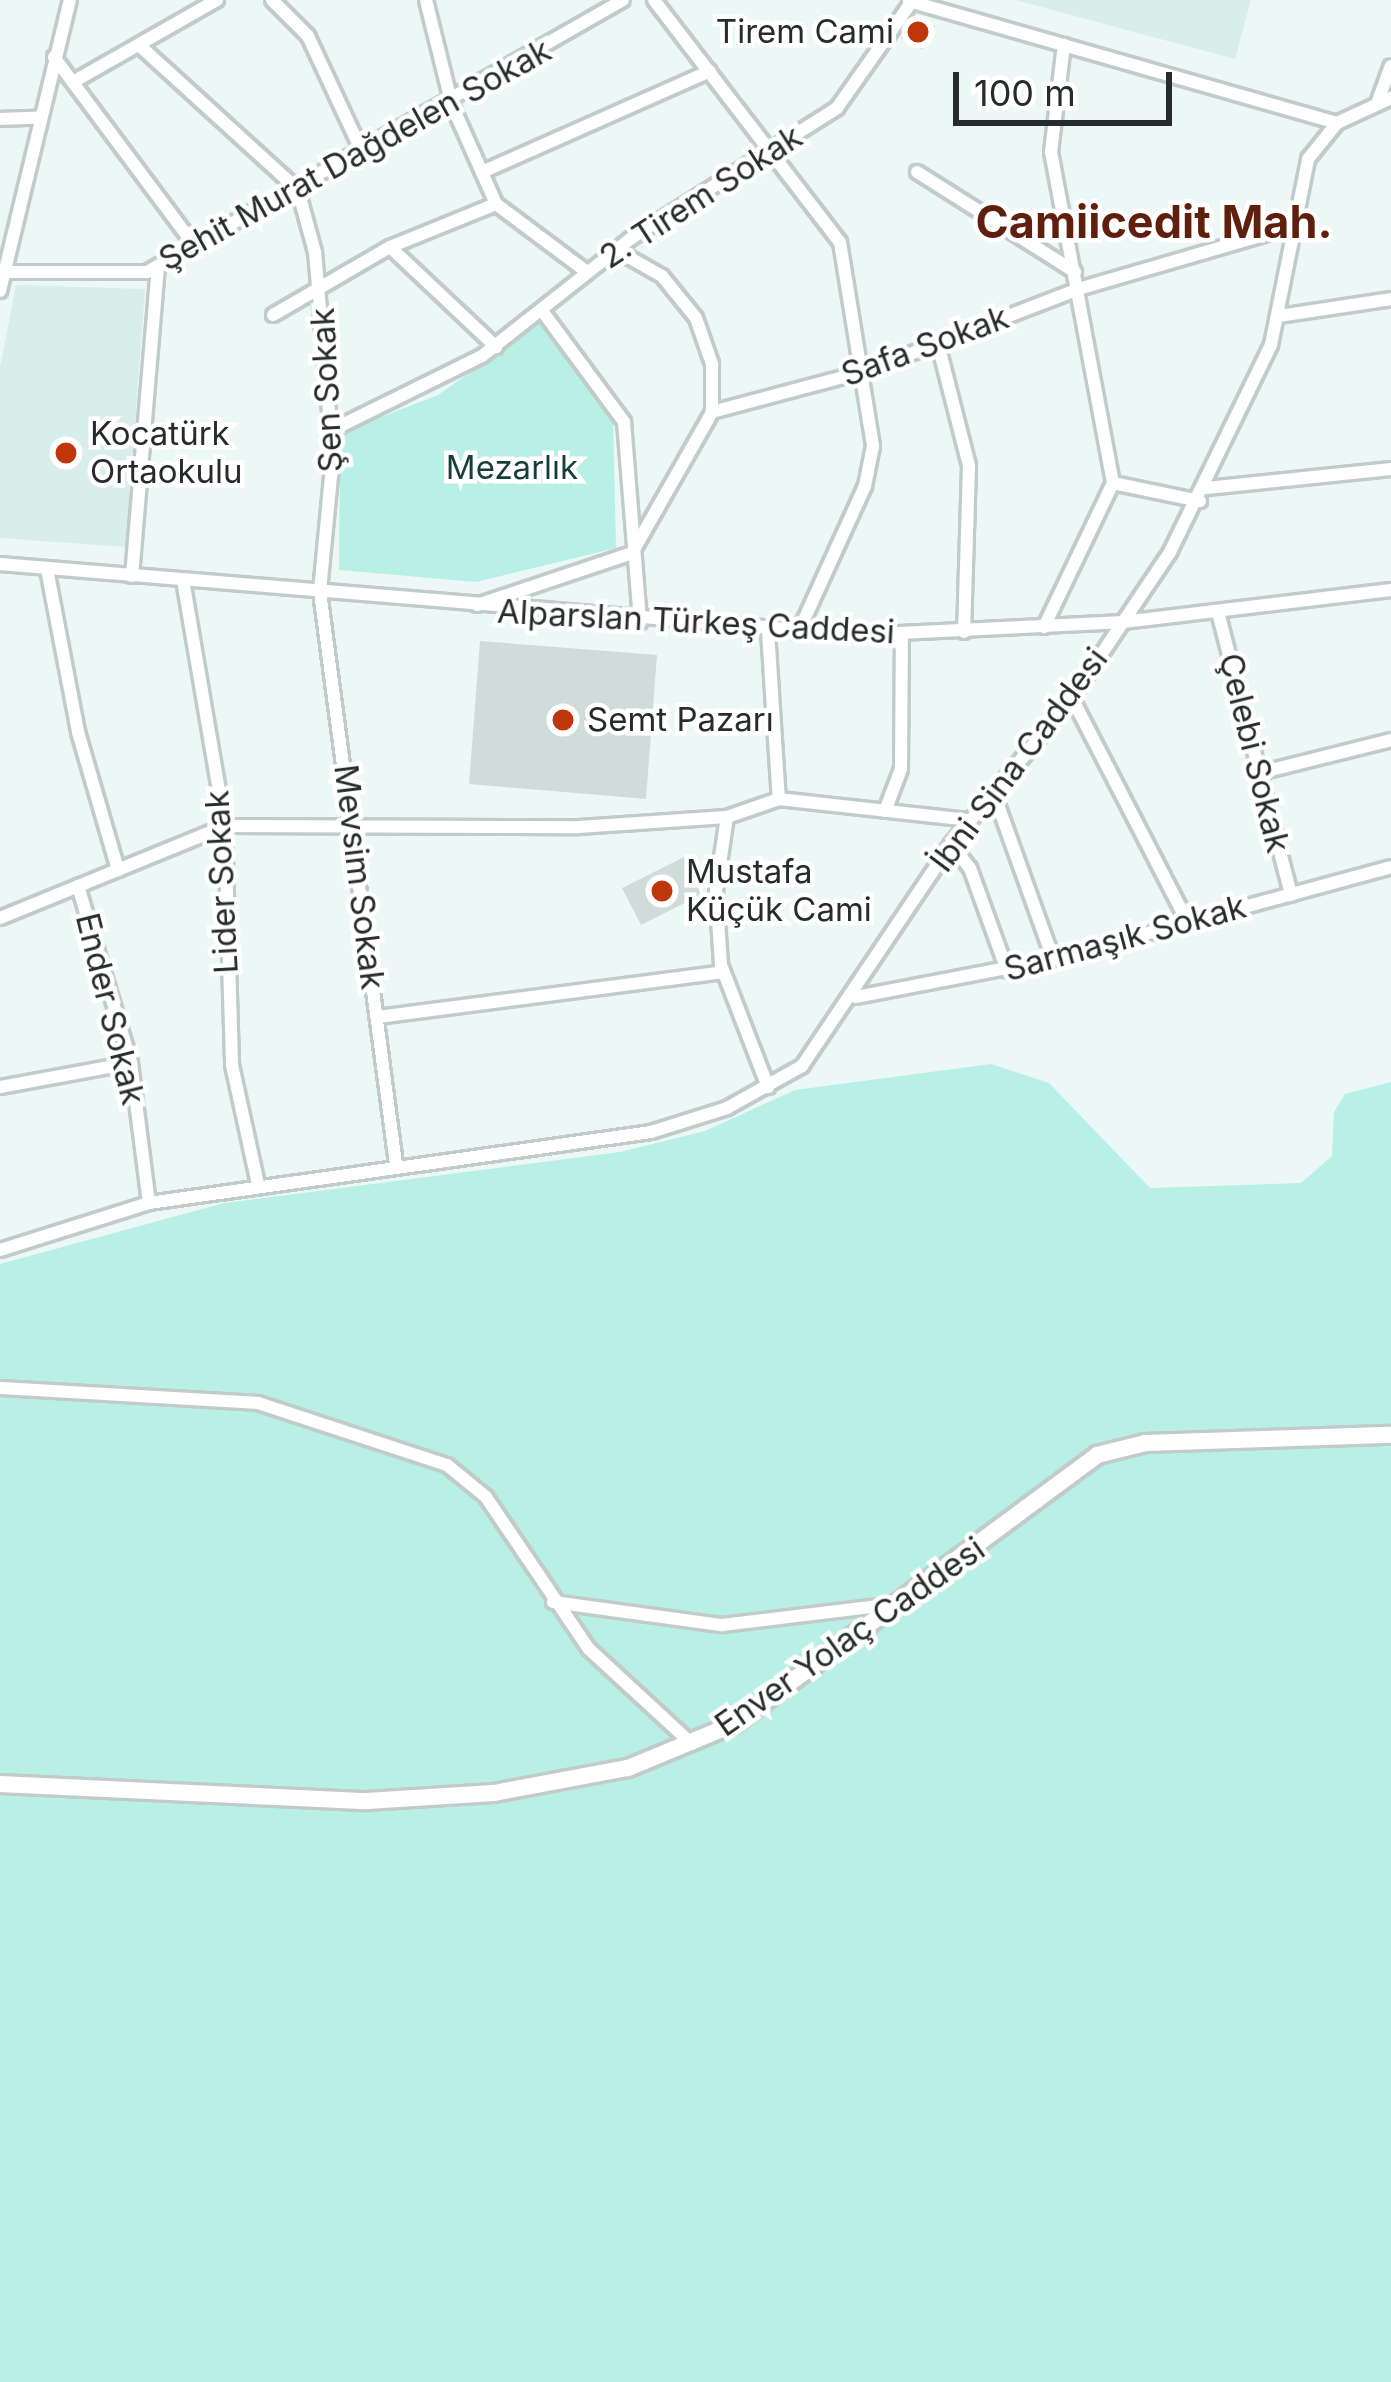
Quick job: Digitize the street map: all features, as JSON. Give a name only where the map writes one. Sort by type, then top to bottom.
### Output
[{"type":"street","points":[[0,291],[37,118],[70,0]]},
{"type":"street","points":[[73,82],[217,0]]},
{"type":"street","points":[[272,0],[308,36],[363,154]]},
{"type":"street","points":[[426,0],[452,106],[496,204],[587,272]]},
{"type":"street","name":"Şehit Murat Dağdelen Sokak","points":[[2,272],[158,266],[452,106],[623,0]]},
{"type":"street","points":[[654,0],[840,242],[866,371],[870,466],[798,633]]},
{"type":"street","points":[[911,1],[1336,123]]},
{"type":"street","name":"2. Tirem Sokak","points":[[332,430],[496,347],[616,250],[837,108],[911,1]]},
{"type":"street","points":[[1045,627],[1112,483],[1051,152],[1064,45]]},
{"type":"street","points":[[140,46],[298,190]]},
{"type":"street","points":[[54,57],[195,246]]},
{"type":"street","points":[[1385,99],[1391,66]]},
{"type":"street","points":[[482,172],[710,71]]},
{"type":"street","name":"İbni Sina Caddesi","points":[[0,1250],[149,1202],[651,1132],[768,1088],[802,1066],[856,997],[950,844],[1072,698],[1203,495],[1279,316],[1301,172],[1336,123],[1385,99]]},
{"type":"street","points":[[0,119],[37,118]]},
{"type":"street","points":[[917,172],[1075,272]]},
{"type":"street","name":"Şen Sokak","points":[[298,190],[321,287],[332,430],[332,547],[320,592]]},
{"type":"street","points":[[273,315],[390,247],[496,204]]},
{"type":"street","name":"Safa Sokak","points":[[712,412],[866,371],[1078,289],[1292,227]]},
{"type":"street","points":[[390,247],[496,347]]},
{"type":"street","points":[[467,609],[632,553],[712,412],[712,364],[695,318],[662,276],[616,250]]},
{"type":"street","points":[[132,576],[158,266]]},
{"type":"street","points":[[1279,316],[1391,299]]},
{"type":"street","points":[[543,312],[624,422],[640,622]]},
{"type":"street","points":[[938,344],[969,466],[964,632]]},
{"type":"street","points":[[1112,483],[1203,495],[1391,469]]},
{"type":"street","name":"Alparslan Türkeş Caddesi","points":[[0,564],[467,609],[768,632],[902,635],[1123,622],[1391,590]]},
{"type":"street","name":"Ender Sokak","points":[[47,569],[78,732],[118,870]]},
{"type":"street","name":"Lider Sokak","points":[[183,580],[225,826],[231,1049],[258,1184]]},
{"type":"street","name":"Mevsim Sokak","points":[[320,592],[396,1164]]},
{"type":"street","name":"Çelebi Sokak","points":[[1218,612],[1291,895]]},
{"type":"street","points":[[768,632],[778,799]]},
{"type":"street","points":[[885,811],[901,770],[902,635]]},
{"type":"street","points":[[1072,698],[1188,922]]},
{"type":"street","points":[[1259,773],[1391,740]]},
{"type":"street","points":[[993,791],[1053,959]]},
{"type":"street","points":[[0,918],[225,826],[728,817],[778,799],[968,820]]},
{"type":"street","points":[[728,817],[716,891],[723,972],[768,1088]]},
{"type":"street","points":[[950,844],[970,868],[1007,970]]},
{"type":"street","name":"Sarmaşık Sokak","points":[[856,997],[1053,959],[1391,867]]},
{"type":"street","name":"Ender Sokak","points":[[78,886],[131,1063],[149,1202]]},
{"type":"street","points":[[378,1017],[723,972]]},
{"type":"street","points":[[0,1087],[131,1063]]},
{"type":"street","points":[[0,1388],[230,1398],[387,1440],[478,1487],[554,1602],[613,1675],[693,1744]]},
{"type":"street","name":"Enver Yolaç Caddesi","points":[[0,1784],[416,1799],[564,1782],[693,1744],[903,1603],[1109,1450],[1391,1435]]},
{"type":"street","points":[[554,1602],[722,1625],[903,1603]]},
{"type":"shaded area","points":[[1015,0],[1251,0],[1235,59]]},
{"type":"shaded area","name":"Kocatürk Ortaokulu","points":[[16,285],[145,289],[126,547],[0,538],[0,368]]},
{"type":"green space","name":"Mezarlık","points":[[540,323],[613,418],[616,548],[476,582],[339,570],[340,433],[438,395]]},
{"type":"green space","points":[[991,1064],[1049,1083],[1150,1188],[1301,1183],[1332,1156],[1334,1112],[1345,1094],[1391,1082],[1391,2382],[0,2382],[0,1264],[224,1203],[620,1152],[705,1131],[795,1090]]},
{"type":"building","name":"Tirem Cami","points":[[915,15],[935,26],[922,50],[901,38]]},
{"type":"building","name":"Semt Pazarı","points":[[480,641],[657,655],[646,799],[469,784]]},
{"type":"building","name":"Mustafa Küçük Cami","points":[[684,857],[702,894],[641,925],[622,888]]},
{"type":"place","name":"Tirem Cami","points":[[918,32]]},
{"type":"place","name":"Kocatürk Ortaokulu","points":[[66,453]]},
{"type":"place","name":"Semt Pazarı","points":[[563,720]]},
{"type":"place","name":"Mustafa Küçük Cami","points":[[662,891]]},
{"type":"district","name":"Camiicedit Mah.","points":[[1154,222]]}]
